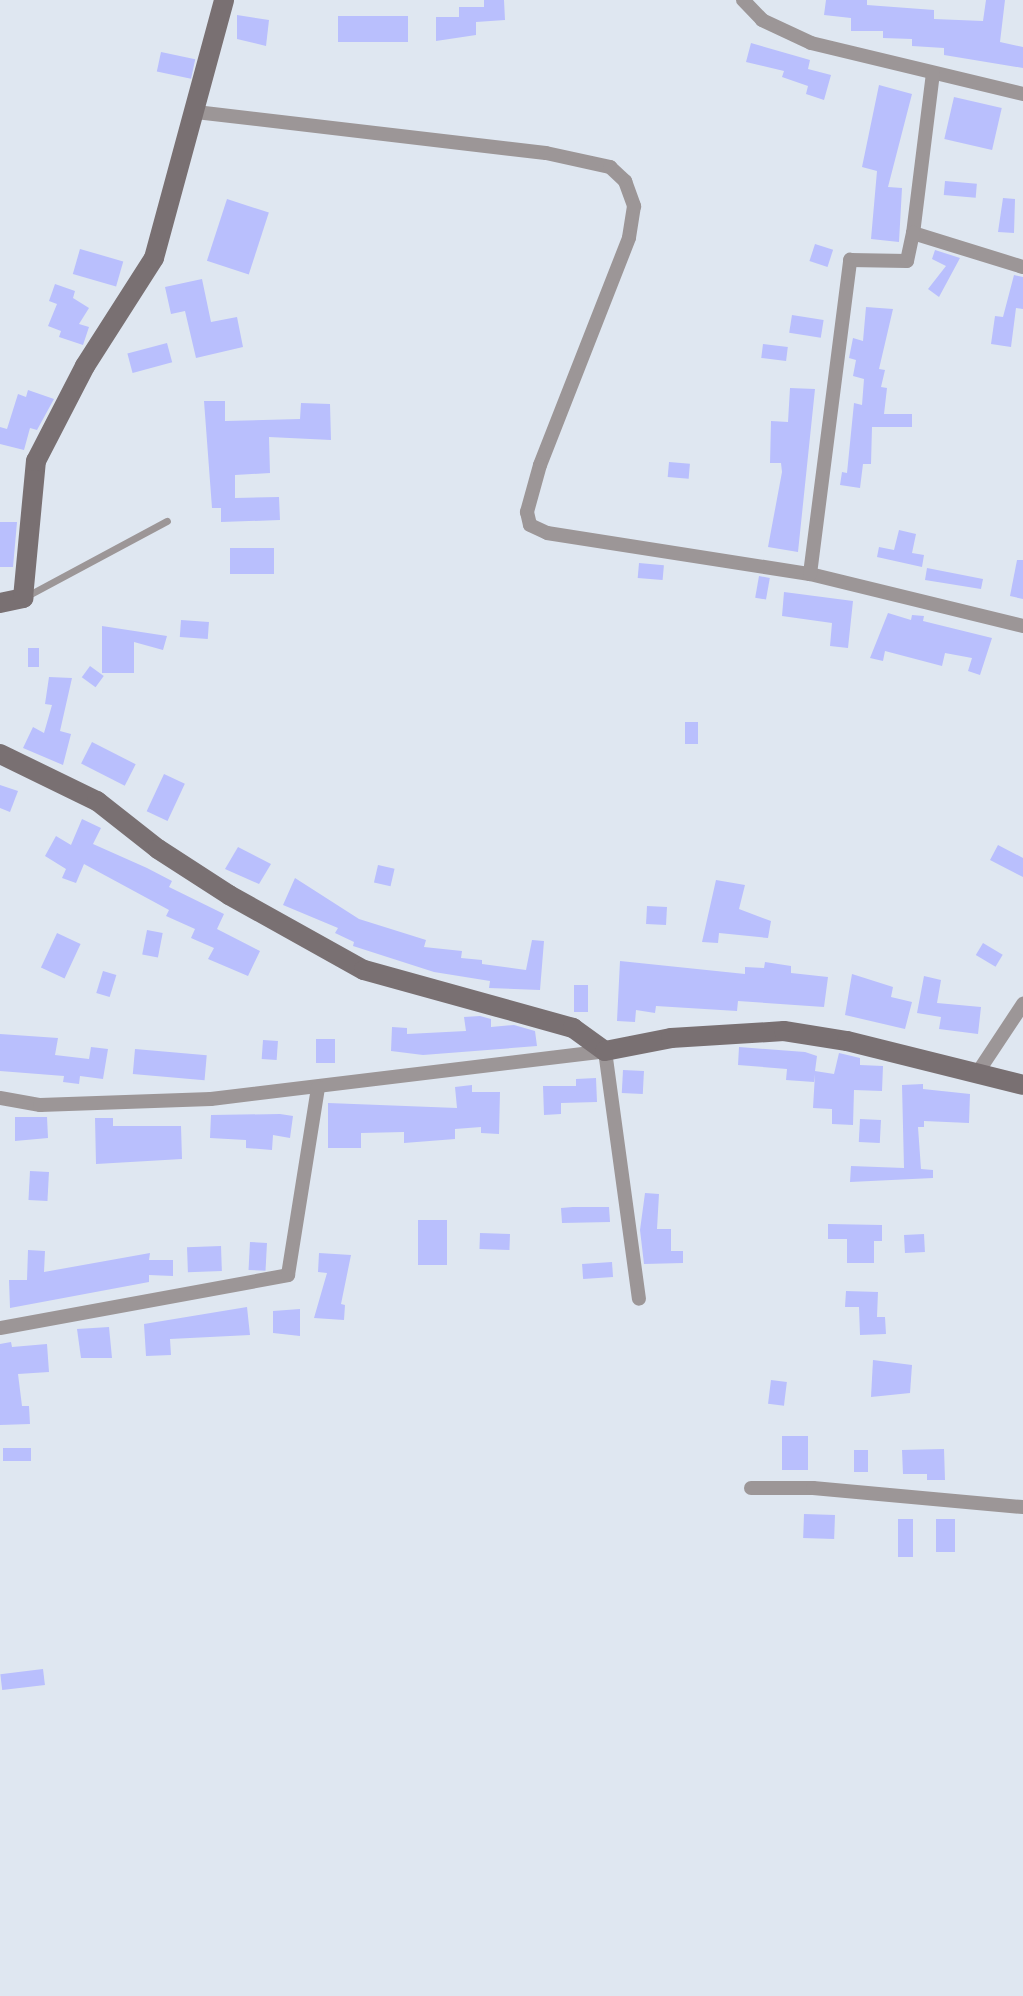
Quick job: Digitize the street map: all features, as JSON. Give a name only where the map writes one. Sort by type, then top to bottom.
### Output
[{"type":"street","points":[[0,603],[23,598],[36,461],[85,366],[154,258],[224,0]]},
{"type":"street","points":[[743,0],[762,20],[811,43],[1023,94]]},
{"type":"street","points":[[810,574],[850,260],[907,261],[933,73]]},
{"type":"street","points":[[196,112],[546,153],[610,167],[625,181],[634,206],[629,238],[540,465],[527,512],[530,525],[547,533],[810,574],[1023,626]]},
{"type":"street","points":[[913,233],[1023,267]]},
{"type":"street","points":[[0,754],[97,801],[158,849],[229,895],[364,970],[573,1028],[605,1051],[639,1299]]},
{"type":"street","points":[[978,1072],[1023,1004]]},
{"type":"street","points":[[0,1098],[40,1105],[211,1099],[605,1051],[671,1038],[784,1031],[978,1072],[1023,1085]]},
{"type":"street","points":[[0,1328],[288,1275],[318,1087]]},
{"type":"street","points":[[751,1488],[813,1488],[1023,1507]]},
{"type":"lane","points":[[23,598],[167,521]]},
{"type":"building","points":[[484,0],[504,0],[505,20],[476,22],[476,35],[436,41],[436,17],[459,17],[459,7],[484,7]]},
{"type":"building","points":[[826,0],[867,0],[867,5],[934,10],[934,19],[983,21],[986,0],[1005,0],[1000,42],[1023,47],[1023,68],[944,55],[944,48],[912,46],[912,39],[883,38],[883,31],[851,31],[851,18],[824,15]]},
{"type":"building","points":[[237,15],[269,20],[266,46],[237,39]]},
{"type":"building","points":[[338,16],[408,16],[408,42],[338,42]]},
{"type":"building","points":[[751,43],[810,60],[808,69],[831,75],[824,100],[806,94],[808,86],[782,77],[784,71],[746,62]]},
{"type":"building","points":[[161,52],[195,59],[191,79],[157,72]]},
{"type":"building","points":[[879,85],[912,94],[888,187],[902,188],[899,242],[871,239],[877,171],[862,167]]},
{"type":"building","points":[[954,97],[1002,108],[992,150],[944,139]]},
{"type":"building","points":[[945,181],[977,184],[976,198],[944,195]]},
{"type":"building","points":[[1003,198],[1015,199],[1014,233],[998,232]]},
{"type":"building","points":[[227,199],[269,213],[249,274],[207,261]]},
{"type":"building","points":[[815,244],[833,250],[828,267],[809,261]]},
{"type":"building","points":[[80,249],[123,261],[116,286],[73,274]]},
{"type":"building","points":[[935,250],[960,258],[939,297],[928,289],[946,266],[932,259]]},
{"type":"building","points":[[1014,275],[1023,277],[1023,309],[1016,308],[1011,347],[991,344],[995,316],[1003,317]]},
{"type":"building","points":[[202,279],[211,322],[237,317],[243,347],[196,358],[185,311],[171,314],[165,287]]},
{"type":"building","points":[[55,284],[75,291],[73,298],[89,308],[79,324],[89,327],[83,345],[59,337],[61,331],[48,326],[57,304],[49,301]]},
{"type":"building","points":[[866,307],[893,309],[879,369],[885,370],[881,387],[887,388],[884,414],[912,414],[912,427],[872,427],[871,464],[863,464],[860,488],[840,485],[842,472],[847,473],[854,403],[862,405],[864,379],[853,376],[856,360],[849,358],[853,338],[863,341]]},
{"type":"building","points":[[792,315],[824,320],[821,338],[789,333]]},
{"type":"building","points":[[167,343],[172,362],[133,373],[127,354]]},
{"type":"building","points":[[763,344],[788,347],[786,361],[761,358]]},
{"type":"building","points":[[790,388],[815,389],[798,552],[768,547],[782,472],[781,463],[770,463],[771,421],[788,422]]},
{"type":"building","points":[[28,390],[54,399],[37,430],[30,428],[24,450],[0,444],[0,427],[7,429],[18,394],[26,397]]},
{"type":"building","points":[[204,401],[225,401],[225,421],[300,419],[301,403],[330,404],[331,440],[269,437],[270,473],[235,475],[235,498],[279,497],[280,520],[221,522],[221,508],[212,508]]},
{"type":"building","points":[[669,462],[690,464],[689,479],[668,477]]},
{"type":"building","points":[[0,522],[17,522],[13,567],[0,567]]},
{"type":"building","points":[[899,530],[916,534],[912,553],[924,555],[922,567],[877,557],[879,547],[894,550]]},
{"type":"building","points":[[230,548],[274,548],[274,574],[230,574]]},
{"type":"building","points":[[1017,560],[1023,560],[1023,599],[1010,596]]},
{"type":"building","points":[[639,563],[664,565],[663,580],[638,578]]},
{"type":"building","points":[[927,568],[983,579],[981,589],[925,580]]},
{"type":"building","points":[[759,576],[770,578],[766,600],[755,598]]},
{"type":"building","points":[[784,592],[853,601],[848,648],[830,646],[832,623],[782,616]]},
{"type":"building","points":[[888,613],[911,620],[912,615],[924,616],[923,621],[992,638],[980,675],[968,671],[972,658],[945,653],[942,666],[885,651],[883,661],[870,658]]},
{"type":"building","points":[[181,620],[209,622],[208,639],[180,637]]},
{"type":"building","points":[[102,626],[167,636],[163,650],[134,642],[134,673],[102,673]]},
{"type":"building","points":[[28,648],[39,648],[39,667],[28,667]]},
{"type":"building","points":[[90,666],[104,676],[96,687],[82,677]]},
{"type":"building","points":[[49,677],[72,678],[60,731],[71,734],[63,765],[23,748],[33,727],[44,733],[52,705],[45,704]]},
{"type":"building","points":[[685,722],[698,722],[698,744],[685,744]]},
{"type":"building","points":[[92,742],[136,764],[125,786],[81,763]]},
{"type":"building","points":[[164,774],[185,784],[168,821],[147,811]]},
{"type":"building","points":[[0,785],[18,791],[10,812],[0,808]]},
{"type":"building","points":[[82,819],[101,828],[93,844],[172,881],[169,887],[224,914],[217,929],[260,951],[248,976],[208,959],[214,948],[191,938],[195,929],[166,916],[169,910],[84,864],[76,883],[62,878],[66,869],[45,856],[56,836],[71,845]]},
{"type":"building","points":[[998,845],[1023,858],[1023,877],[990,860]]},
{"type":"building","points":[[238,847],[271,864],[259,884],[225,869]]},
{"type":"building","points":[[378,865],[395,869],[391,886],[374,883]]},
{"type":"building","points":[[295,878],[359,919],[426,940],[424,947],[462,951],[461,958],[482,960],[482,964],[526,970],[532,940],[544,941],[540,990],[489,988],[490,981],[434,972],[353,946],[354,942],[335,933],[338,928],[283,905]]},
{"type":"building","points":[[716,880],[745,885],[739,909],[771,921],[768,938],[719,933],[718,943],[702,942]]},
{"type":"building","points":[[647,906],[667,907],[666,925],[646,924]]},
{"type":"building","points":[[147,930],[163,933],[158,958],[142,955]]},
{"type":"building","points":[[57,933],[81,944],[65,978],[41,967]]},
{"type":"building","points":[[983,943],[1003,955],[996,967],[976,955]]},
{"type":"building","points":[[620,961],[745,974],[745,967],[764,968],[765,962],[791,966],[791,973],[828,977],[824,1007],[738,1001],[737,1011],[656,1006],[655,1013],[636,1010],[635,1022],[617,1021]]},
{"type":"building","points":[[103,971],[116,975],[110,997],[96,993]]},
{"type":"building","points":[[852,974],[893,987],[891,997],[912,1002],[905,1029],[845,1015]]},
{"type":"building","points":[[924,976],[941,980],[937,1003],[981,1007],[978,1034],[939,1029],[941,1017],[917,1013]]},
{"type":"building","points":[[574,985],[588,985],[588,1012],[574,1012]]},
{"type":"building","points":[[464,1017],[491,1019],[491,1027],[514,1025],[535,1031],[537,1046],[423,1055],[391,1051],[392,1027],[407,1028],[407,1034],[466,1031]]},
{"type":"building","points":[[0,1034],[58,1038],[55,1055],[89,1059],[91,1047],[108,1049],[103,1079],[80,1076],[79,1084],[63,1082],[64,1076],[0,1071]]},
{"type":"building","points":[[316,1039],[335,1039],[335,1063],[316,1063]]},
{"type":"building","points":[[263,1040],[278,1041],[277,1060],[262,1059]]},
{"type":"building","points":[[739,1047],[805,1052],[817,1056],[815,1071],[834,1074],[839,1053],[860,1058],[860,1065],[883,1066],[882,1091],[854,1090],[853,1125],[832,1124],[832,1109],[813,1108],[815,1074],[814,1082],[786,1080],[787,1069],[738,1065]]},
{"type":"building","points":[[135,1049],[207,1055],[205,1080],[133,1074]]},
{"type":"building","points":[[623,1070],[644,1071],[643,1094],[622,1093]]},
{"type":"building","points":[[596,1078],[597,1102],[561,1103],[561,1114],[544,1115],[543,1086],[576,1086],[576,1079]]},
{"type":"building","points":[[923,1084],[923,1089],[970,1094],[969,1123],[924,1121],[924,1127],[918,1127],[921,1169],[933,1170],[933,1178],[850,1182],[851,1166],[904,1168],[902,1085]]},
{"type":"building","points":[[472,1085],[472,1092],[500,1092],[499,1134],[481,1133],[481,1127],[455,1129],[455,1139],[404,1143],[404,1132],[361,1133],[361,1148],[328,1148],[328,1103],[457,1108],[455,1087]]},
{"type":"building","points":[[211,1115],[293,1116],[290,1138],[273,1135],[272,1150],[246,1148],[246,1140],[210,1138]]},
{"type":"building","points":[[15,1117],[47,1117],[48,1138],[15,1141]]},
{"type":"building","points":[[95,1118],[113,1118],[113,1126],[181,1126],[182,1159],[96,1164]]},
{"type":"building","points":[[860,1119],[881,1120],[880,1143],[859,1142]]},
{"type":"building","points":[[30,1171],[49,1172],[47,1201],[28,1200]]},
{"type":"building","points":[[645,1193],[659,1194],[657,1229],[671,1229],[671,1251],[683,1251],[683,1263],[644,1264],[640,1230]]},
{"type":"building","points":[[609,1207],[610,1222],[562,1223],[561,1208]]},
{"type":"building","points":[[418,1220],[447,1220],[447,1265],[418,1265]]},
{"type":"building","points":[[828,1224],[882,1225],[882,1241],[874,1241],[874,1263],[847,1263],[847,1239],[828,1239]]},
{"type":"building","points":[[480,1233],[510,1234],[509,1250],[479,1249]]},
{"type":"building","points":[[924,1234],[925,1252],[905,1253],[904,1235]]},
{"type":"building","points":[[250,1242],[267,1243],[266,1271],[249,1270]]},
{"type":"building","points":[[221,1246],[222,1271],[188,1272],[187,1247]]},
{"type":"building","points":[[28,1250],[45,1251],[44,1272],[150,1253],[149,1260],[173,1260],[173,1276],[149,1275],[149,1282],[10,1308],[9,1280],[27,1280]]},
{"type":"building","points":[[319,1253],[351,1255],[341,1304],[345,1305],[344,1320],[314,1318],[327,1273],[318,1272]]},
{"type":"building","points":[[612,1262],[613,1277],[583,1279],[582,1264]]},
{"type":"building","points":[[846,1291],[878,1292],[877,1317],[885,1317],[886,1334],[860,1335],[859,1307],[845,1307]]},
{"type":"building","points":[[247,1307],[250,1335],[170,1339],[171,1355],[146,1356],[144,1324]]},
{"type":"building","points":[[300,1309],[300,1336],[273,1333],[273,1311]]},
{"type":"building","points":[[109,1327],[112,1358],[81,1358],[77,1329]]},
{"type":"building","points":[[11,1342],[12,1347],[47,1344],[49,1372],[18,1374],[22,1406],[29,1406],[30,1424],[0,1425],[0,1344]]},
{"type":"building","points":[[873,1360],[912,1365],[910,1393],[871,1397]]},
{"type":"building","points":[[771,1380],[787,1382],[784,1406],[768,1404]]},
{"type":"building","points":[[782,1436],[808,1436],[808,1470],[782,1470]]},
{"type":"building","points":[[3,1448],[31,1448],[31,1461],[3,1461]]},
{"type":"building","points":[[944,1449],[945,1480],[927,1480],[927,1474],[903,1474],[902,1450]]},
{"type":"building","points":[[854,1450],[868,1450],[868,1472],[854,1472]]},
{"type":"building","points":[[804,1514],[835,1515],[834,1539],[803,1538]]},
{"type":"building","points":[[898,1519],[913,1519],[913,1557],[898,1557]]},
{"type":"building","points":[[936,1519],[955,1519],[955,1552],[936,1552]]},
{"type":"building","points":[[43,1669],[45,1685],[2,1690],[0,1674]]}]
